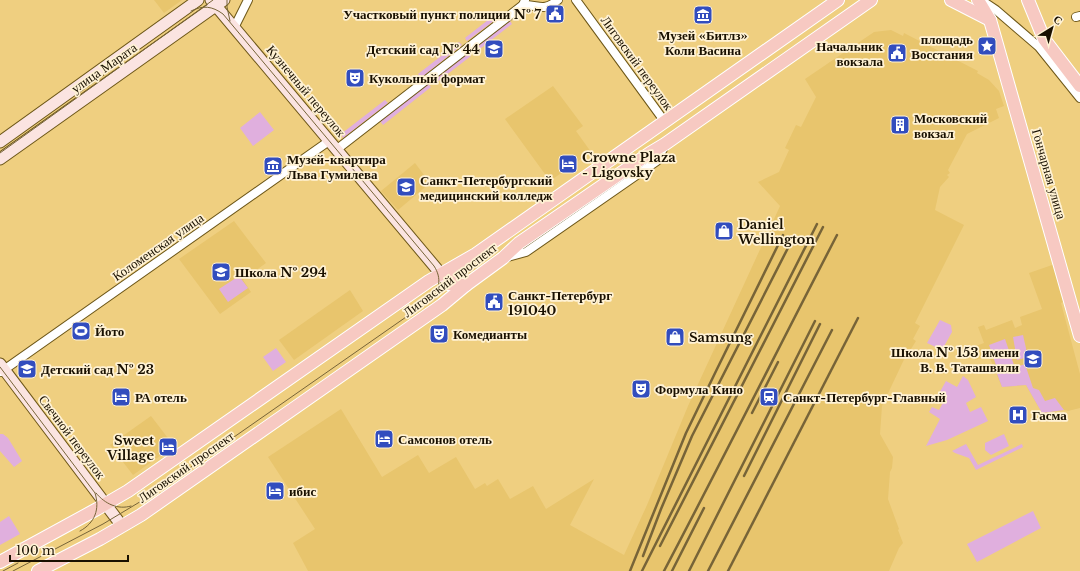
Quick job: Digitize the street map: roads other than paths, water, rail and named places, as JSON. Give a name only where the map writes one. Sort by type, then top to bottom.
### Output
[{"type":"main road","name":"Лиговский проспект","points":[[38,571],[154,507],[417,323],[446,302],[449,284],[457,266],[838,0]]},
{"type":"main road","name":"Лиговский проспект","points":[[0,562],[106,504],[157,471],[429,281],[466,285],[504,258],[519,243],[665,144],[871,0]]},
{"type":"main road","points":[[951,0],[990,20]]},
{"type":"main road","points":[[978,0],[990,20]]},
{"type":"main road","points":[[1028,0],[1044,39],[1080,86]]},
{"type":"main road","name":"Гончарная улица","points":[[990,20],[1080,336]]},
{"type":"main road","points":[[772,47],[782,62]]},
{"type":"street","name":"улица Марата","points":[[0,142],[198,0]]},
{"type":"street","points":[[234,28],[248,0]]},
{"type":"street","points":[[528,2],[539,8],[544,8],[551,6],[558,0]]},
{"type":"street","name":"Лиговский переулок","points":[[576,0],[665,122]]},
{"type":"street","points":[[981,0],[996,10],[1039,47],[1080,98]]},
{"type":"street","name":"улица Марата","points":[[0,159],[217,2]]},
{"type":"street","name":"Кузнечный переулок","points":[[217,2],[234,28],[449,284]]},
{"type":"street","name":"Коломенская улица","points":[[1,369],[333,146],[528,2]]},
{"type":"street","name":"Свечной переулок","points":[[1,369],[122,526]]},
{"type":"tram line","points":[[0,153],[213,0]]},
{"type":"tram line","points":[[227,0],[230,21]]},
{"type":"tram line","points":[[13,571],[103,524],[148,497],[429,301],[438,289],[439,280],[434,266],[223,14],[215,9],[207,7],[191,11]]},
{"type":"tram line","points":[[0,367],[95,493],[97,505],[95,515],[93,520],[80,531]]},
{"type":"tram line","points":[[96,493],[103,500],[117,507],[131,506]]},
{"type":"tram line","points":[[3,571],[18,563]]},
{"type":"railway","points":[[642,571],[817,224]]},
{"type":"railway","points":[[660,546],[823,227]]},
{"type":"railway","points":[[630,571],[686,433],[783,235]]},
{"type":"railway","points":[[664,571],[837,235]]},
{"type":"railway","points":[[643,556],[692,436],[792,240]]},
{"type":"railway","points":[[728,571],[858,318]]},
{"type":"railway","points":[[689,571],[815,321]]},
{"type":"railway","points":[[744,476],[820,324]]},
{"type":"railway","points":[[708,571],[832,330]]},
{"type":"railway","points":[[752,413],[778,362]]},
{"type":"railway","points":[[672,571],[704,508]]},
{"type":"place","name":"Участковый пункт полиции № 7","points":[[555,14]]},
{"type":"place","name":"Музей «Битлз» Коли Васина","points":[[703,15]]},
{"type":"place","name":"площадь Восстания","points":[[987,46]]},
{"type":"place","name":"Детский сад № 44","points":[[494,49]]},
{"type":"place","name":"Начальник вокзала","points":[[897,53]]},
{"type":"place","name":"Кукольный формат","points":[[355,78]]},
{"type":"place","name":"Московский вокзал","points":[[900,125]]},
{"type":"place","name":"Crowne Plaza - Ligovsky","points":[[568,164]]},
{"type":"place","name":"Музей-квартира Льва Гумилева","points":[[273,166]]},
{"type":"place","name":"Санкт-Петербургский медицинский колледж","points":[[406,187]]},
{"type":"place","name":"Daniel Wellington","points":[[724,231]]},
{"type":"place","name":"Школа № 294","points":[[221,272]]},
{"type":"place","name":"Санкт-Петербург 191040","points":[[494,302]]},
{"type":"place","name":"Йото","points":[[81,331]]},
{"type":"place","name":"Комедианты","points":[[439,334]]},
{"type":"place","name":"Samsung","points":[[675,337]]},
{"type":"place","name":"Школа № 153 имени В. В. Таташвили","points":[[1033,359]]},
{"type":"place","name":"Детский сад № 23","points":[[27,369]]},
{"type":"place","name":"Формула Кино","points":[[641,389]]},
{"type":"place","name":"РА отель","points":[[121,397]]},
{"type":"place","name":"Санкт-Петербург-Главный","points":[[769,397]]},
{"type":"place","name":"Гасма","points":[[1018,415]]},
{"type":"place","name":"Самсонов отель","points":[[384,439]]},
{"type":"place","name":"Sweet Village","points":[[168,447]]},
{"type":"place","name":"ибис","points":[[275,491]]}]
